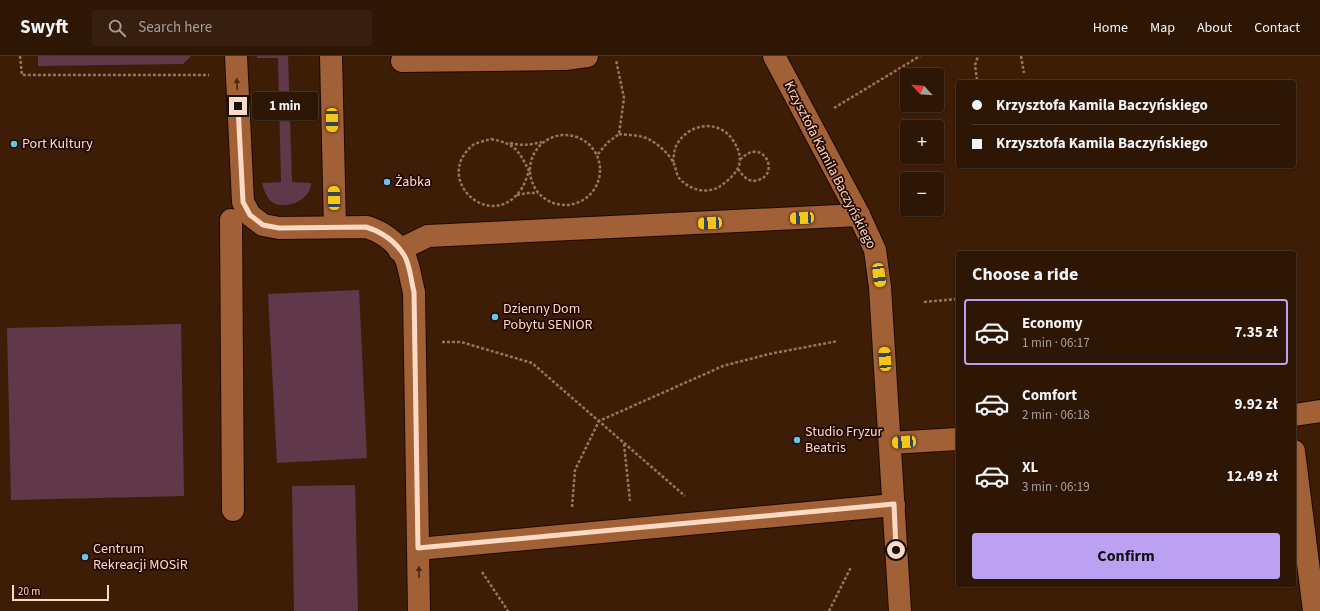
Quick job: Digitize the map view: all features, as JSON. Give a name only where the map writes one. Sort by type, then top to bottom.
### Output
[{"type":"street","points":[[236,56],[243,202],[250,215],[263,225],[279,228],[366,227],[379,231],[405,256],[414,292],[419,611]]},
{"type":"street","points":[[331,56],[335,227]]},
{"type":"street","points":[[402,61],[565,59],[587,56]]},
{"type":"street","name":"Krzysztofa Kamila Baczyńskiego","points":[[774,56],[859,215],[875,250],[879,280],[900,611]]},
{"type":"street","points":[[399,250],[428,236],[859,215]]},
{"type":"street","points":[[231,220],[233,510]]},
{"type":"street","points":[[1296,415],[1320,411]]},
{"type":"street","points":[[890,443],[956,439]]},
{"type":"street","points":[[1296,467],[1314,611]]},
{"type":"street","points":[[418,548],[894,504]]},
{"type":"path","points":[[20,56],[22,75],[212,75]]},
{"type":"path","points":[[615,56],[624,98],[619,134]]},
{"type":"path","points":[[810,122],[920,56]]},
{"type":"path","points":[[977,80],[975,65],[978,56]]},
{"type":"path","points":[[1021,56],[1024,73]]},
{"type":"path","points":[[673,162],[676,145],[686,132],[702,126],[718,128],[732,137],[738,148],[741,159]]},
{"type":"path","points":[[508,143],[521,154],[529,171],[532,185],[542,197],[554,204],[571,205],[586,199],[597,186],[601,170],[598,154],[588,141],[573,134],[557,134],[542,142],[530,146],[520,146],[508,143],[491,139],[474,144],[462,158],[459,175],[464,192],[477,203],[494,206],[511,201],[523,188],[529,171],[532,155],[542,142]]},
{"type":"path","points":[[598,154],[607,143],[619,134],[633,135],[650,139],[661,148],[673,162],[680,179],[694,190],[713,190],[728,181],[738,169],[741,159],[745,154],[753,151],[761,153],[767,159],[769,167],[767,174],[762,179],[755,181],[748,180],[738,169]]},
{"type":"path","points":[[516,195],[528,192],[538,193]]},
{"type":"path","points":[[924,302],[956,299]]},
{"type":"path","points":[[570,535],[575,470],[599,421],[724,366],[769,354],[838,340]]},
{"type":"path","points":[[441,342],[461,342],[532,364],[714,521]]},
{"type":"path","points":[[624,444],[633,529]]},
{"type":"path","points":[[463,544],[508,611]]},
{"type":"path","points":[[829,611],[851,567]]},
{"type":"shaded area","points":[[38,56],[191,56],[183,64],[38,66]]},
{"type":"shaded area","points":[[257,56],[288,56],[292,182],[311,183],[310,189],[302,199],[290,204],[284,205],[272,202],[264,191],[262,183],[281,182],[278,58],[257,58]]},
{"type":"shaded area","points":[[359,290],[367,458],[277,463],[268,294]]},
{"type":"shaded area","points":[[181,324],[184,496],[11,500],[7,328]]},
{"type":"shaded area","points":[[355,485],[358,611],[294,611],[292,486]]},
{"type":"place","name":"Port Kultury","points":[[14,144]]},
{"type":"place","name":"Żabka","points":[[387,182]]},
{"type":"place","name":"Dzienny Dom Pobytu SENIOR","points":[[495,317]]},
{"type":"place","name":"Studio Fryzur Beatris","points":[[797,440]]},
{"type":"place","name":"Centrum Rekreacji MOSiR","points":[[85,557]]},
{"type":"route","points":[[238,106],[243,202],[250,215],[263,225],[279,228],[366,227],[379,231],[392,241],[405,256],[414,292],[418,548],[894,504],[896,550]]}]
